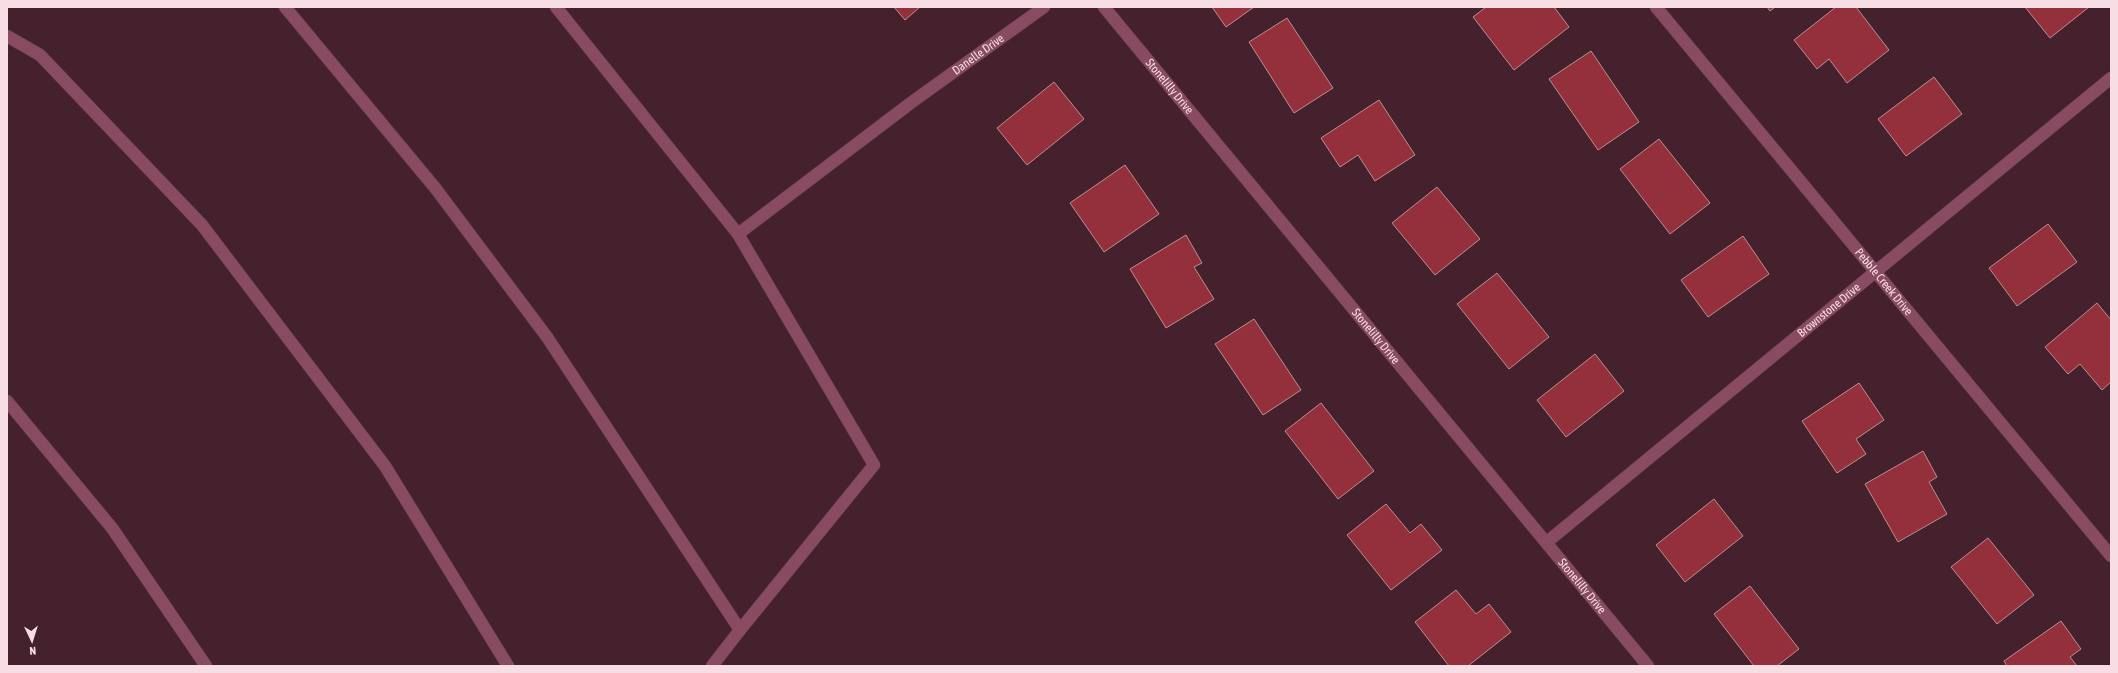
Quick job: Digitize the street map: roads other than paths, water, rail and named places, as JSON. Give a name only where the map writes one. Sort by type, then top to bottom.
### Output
[{"type":"street","points":[[285,7],[436,189],[547,337],[740,630]]},
{"type":"street","points":[[556,7],[738,234],[874,465],[712,666]]},
{"type":"street","name":"Danelle Drive","points":[[738,234],[912,102],[1044,7]]},
{"type":"street","name":"Stonelilly Drive","points":[[1104,7],[1648,666]]},
{"type":"street","name":"Pebble Creek Drive","points":[[1656,7],[2111,556]]},
{"type":"street","points":[[7,36],[40,55],[202,225],[385,466],[508,666]]},
{"type":"street","name":"Brownstone Drive","points":[[1547,542],[2111,78]]},
{"type":"street","points":[[7,401],[112,528],[206,666]]}]
